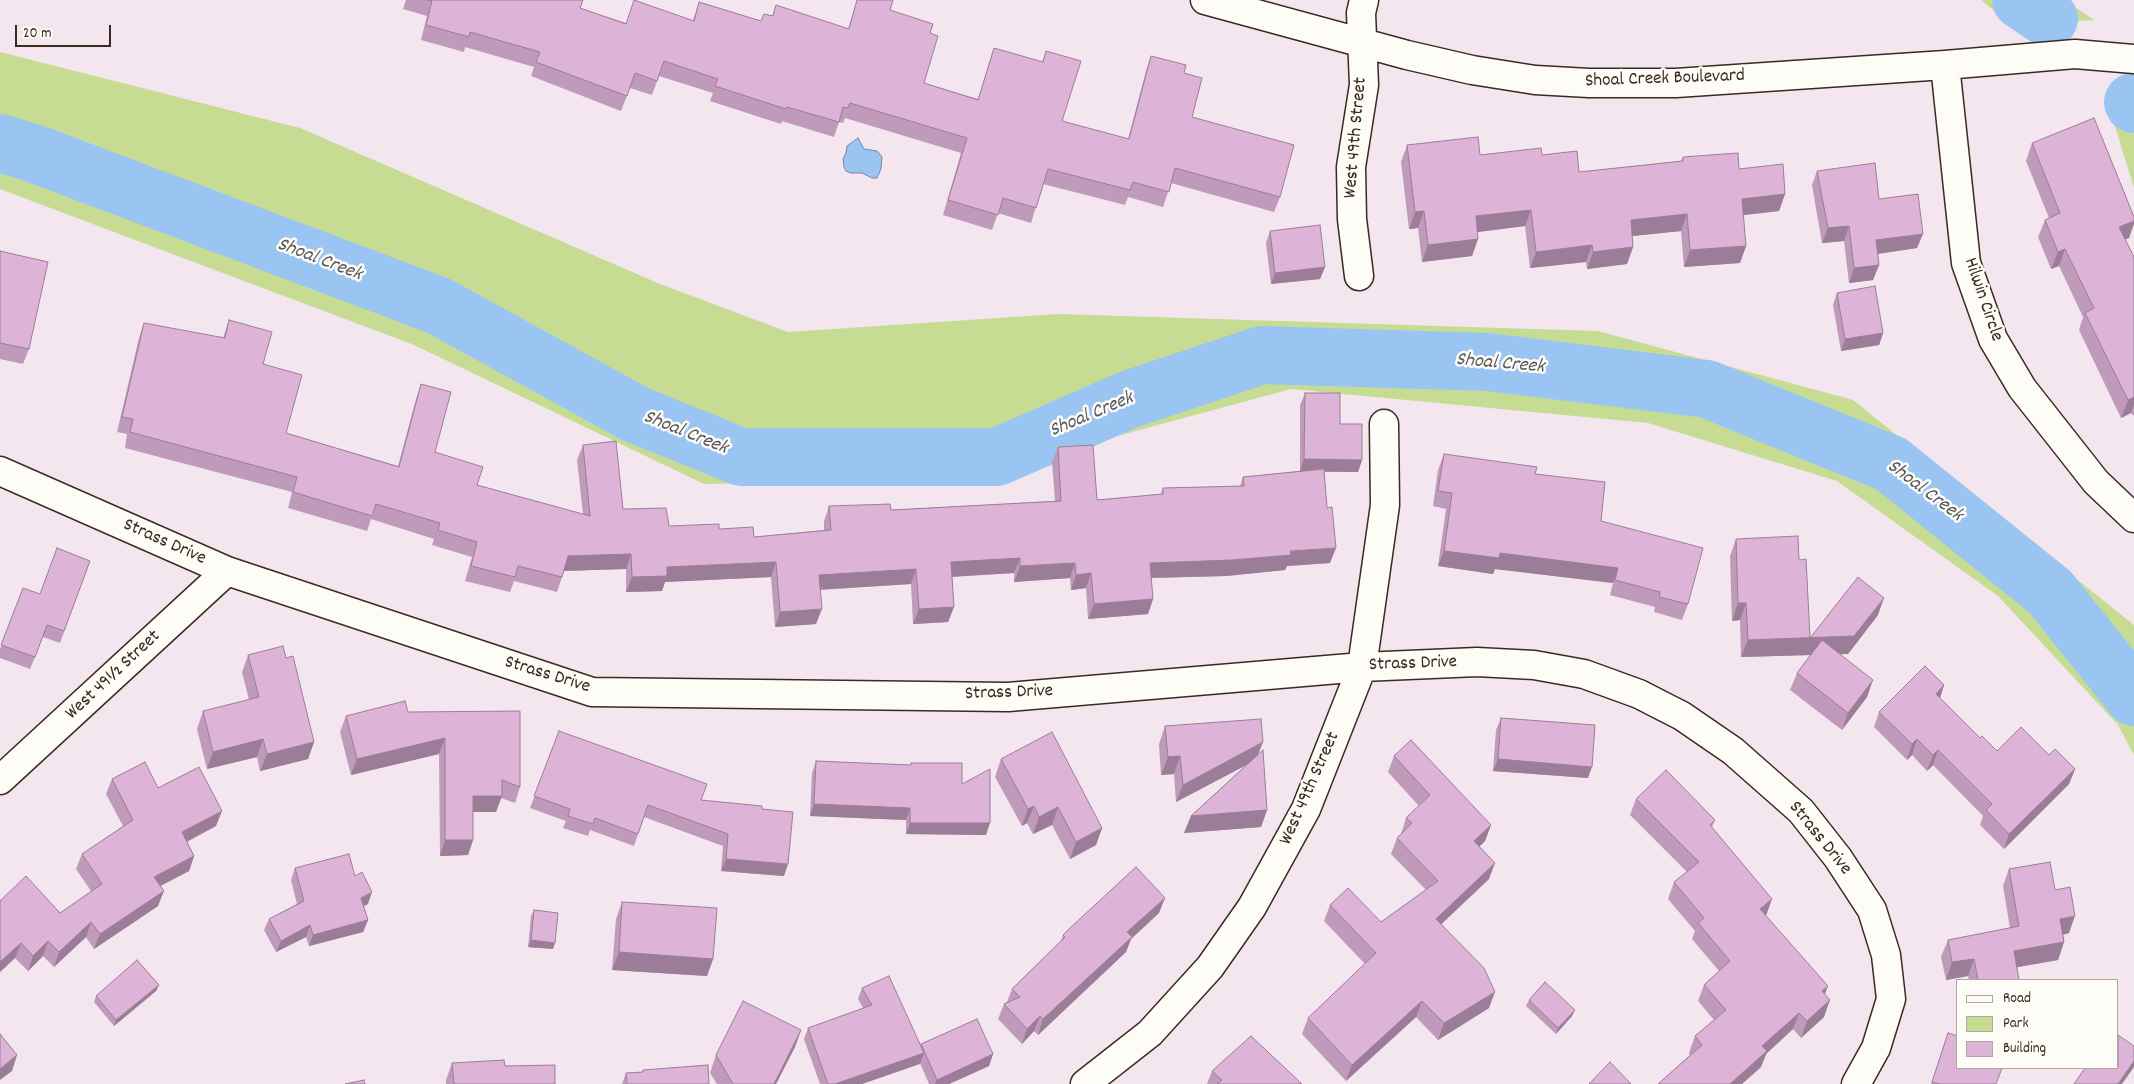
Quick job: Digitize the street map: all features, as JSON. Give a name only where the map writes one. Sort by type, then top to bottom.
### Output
[{"type":"street","name":"Shoal Creek Boulevard","points":[[1205,0],[1362,44],[1472,70],[1535,80],[1589,83],[1676,83],[1945,65],[2075,54],[2134,59]]},
{"type":"street","name":"West 49th Street","points":[[1359,276],[1352,219],[1351,167],[1364,85],[1361,12],[1364,0]]},
{"type":"street","name":"Hilwin Circle","points":[[1945,65],[1966,263],[1992,339],[2028,396],[2096,482],[2134,518]]},
{"type":"street","name":"West 49th Street","points":[[1085,1084],[1150,1033],[1210,967],[1252,906],[1306,809],[1362,667],[1384,505],[1384,424]]},
{"type":"street","name":"Strass Drive","points":[[0,471],[228,571],[592,692],[1008,697],[1362,667],[1477,662],[1534,665],[1584,674],[1640,694],[1682,716],[1732,751],[1801,811],[1838,858],[1872,910],[1886,955],[1891,999],[1876,1048],[1856,1084]]},
{"type":"street","name":"West 49½ Street","points":[[0,780],[228,571]]},
{"type":"green space","points":[[1981,0],[2065,0],[2094,20],[2010,24]]},
{"type":"green space","points":[[0,52],[300,128],[660,284],[788,332],[1058,314],[1598,331],[1853,400],[2134,625],[2134,755],[2118,725],[1998,596],[1837,481],[1648,423],[1291,389],[1047,455],[988,478],[704,484],[414,345],[0,189]]},
{"type":"green space","points":[[2134,104],[2134,188],[2109,107]]},
{"type":"water","points":[[858,138],[864,149],[877,151],[882,157],[881,169],[877,178],[872,178],[862,173],[851,173],[846,171],[844,167],[843,159],[847,146]]},
{"type":"building","points":[[428,0],[583,0],[580,8],[626,24],[634,0],[694,21],[699,2],[761,21],[764,14],[773,16],[776,5],[849,29],[857,0],[893,0],[890,10],[933,24],[930,33],[938,36],[924,83],[978,100],[994,48],[1043,62],[1046,51],[1081,61],[1062,121],[1129,139],[1151,56],[1186,65],[1184,73],[1202,78],[1192,117],[1294,145],[1280,197],[1175,168],[1169,192],[1133,182],[1130,190],[1048,169],[1036,208],[1003,198],[998,215],[948,200],[967,138],[850,103],[848,108],[843,107],[839,122],[787,107],[786,109],[715,86],[718,79],[664,61],[657,81],[635,73],[627,96],[536,62],[540,52],[470,32],[469,37],[426,25],[432,1]]},
{"type":"building","points":[[2094,118],[2134,217],[2134,221],[2119,227],[2134,257],[2134,397],[2128,400],[2085,313],[2094,308],[2065,249],[2058,252],[2045,220],[2060,213],[2032,143]]},
{"type":"building","points":[[1478,137],[1480,155],[1541,148],[1542,155],[1577,151],[1579,172],[1683,161],[1683,157],[1738,153],[1739,169],[1783,164],[1785,194],[1742,199],[1746,246],[1690,250],[1687,214],[1631,220],[1633,247],[1593,252],[1592,245],[1536,252],[1531,210],[1476,216],[1478,239],[1428,245],[1424,211],[1415,212],[1407,145]]},
{"type":"building","points":[[1875,163],[1879,199],[1918,194],[1923,234],[1876,240],[1879,265],[1854,268],[1849,226],[1828,228],[1817,171]]},
{"type":"building","points":[[1320,225],[1325,267],[1275,273],[1270,231]]},
{"type":"building","points":[[0,251],[48,262],[29,349],[0,343]]},
{"type":"building","points":[[1875,286],[1883,333],[1845,339],[1837,293]]},
{"type":"building","points":[[229,320],[272,332],[263,364],[302,375],[286,433],[399,467],[421,384],[451,392],[435,452],[483,467],[477,485],[590,516],[583,445],[616,441],[623,509],[666,508],[669,526],[719,524],[719,529],[753,527],[754,537],[831,530],[829,506],[890,504],[891,510],[1061,501],[1058,447],[1093,445],[1097,500],[1163,494],[1163,488],[1244,486],[1243,477],[1324,469],[1327,508],[1332,507],[1336,548],[1290,551],[1291,555],[1232,560],[1150,563],[1153,599],[1094,604],[1091,573],[1076,575],[1075,563],[1020,566],[1020,558],[951,562],[954,607],[919,609],[916,569],[819,575],[822,609],[780,612],[776,562],[667,567],[667,576],[632,577],[631,554],[568,556],[562,577],[518,566],[515,577],[471,566],[477,542],[438,530],[440,523],[376,504],[372,516],[293,492],[297,477],[130,432],[133,419],[122,417],[144,323],[225,338]]},
{"type":"building","points":[[1305,393],[1340,393],[1340,424],[1362,424],[1362,460],[1304,459]]},
{"type":"building","points":[[1444,454],[1537,467],[1535,474],[1605,482],[1601,521],[1703,548],[1688,604],[1659,597],[1660,592],[1615,580],[1618,568],[1500,553],[1499,558],[1444,551],[1452,493],[1438,491]]},
{"type":"building","points":[[1798,536],[1799,560],[1806,559],[1810,638],[1748,640],[1746,603],[1738,603],[1736,539]]},
{"type":"building","points":[[57,548],[90,561],[64,631],[47,625],[35,657],[1,645],[23,588],[40,594]]},
{"type":"building","points":[[1858,577],[1884,598],[1854,636],[1810,638]]},
{"type":"building","points":[[1822,640],[1873,680],[1848,713],[1797,673]]},
{"type":"building","points":[[283,646],[286,658],[293,656],[314,742],[267,754],[263,739],[213,752],[203,711],[259,697],[248,655]]},
{"type":"building","points":[[1925,666],[1944,685],[1936,694],[1980,738],[1982,736],[1997,751],[2021,727],[2049,755],[2055,749],[2075,769],[2009,834],[1986,810],[1992,804],[1938,750],[1933,755],[1917,739],[1912,744],[1879,712]]},
{"type":"building","points":[[405,701],[408,712],[520,711],[520,787],[502,780],[502,796],[473,796],[473,840],[445,840],[445,738],[357,759],[346,716]]},
{"type":"building","points":[[1501,718],[1595,725],[1592,767],[1498,759]]},
{"type":"building","points":[[1261,719],[1263,742],[1183,785],[1180,756],[1168,757],[1165,726]]},
{"type":"building","points":[[559,731],[707,784],[701,800],[762,806],[762,809],[793,812],[788,864],[726,859],[728,834],[648,805],[638,834],[595,818],[593,824],[568,816],[570,809],[534,796]]},
{"type":"building","points":[[1052,732],[1102,828],[1076,842],[1058,807],[1039,817],[1034,806],[1028,809],[1001,759]]},
{"type":"building","points":[[1411,740],[1491,825],[1474,841],[1495,863],[1436,919],[1484,968],[1495,992],[1444,1023],[1422,1001],[1352,1065],[1308,1018],[1376,953],[1330,905],[1348,888],[1381,922],[1438,881],[1397,838],[1412,823],[1406,818],[1430,795],[1394,756]]},
{"type":"building","points":[[1263,750],[1267,810],[1191,816]]},
{"type":"building","points":[[816,761],[911,765],[911,763],[962,763],[962,784],[990,769],[990,823],[910,823],[910,808],[814,804]]},
{"type":"building","points":[[145,762],[158,788],[199,767],[222,811],[182,832],[194,856],[154,877],[164,891],[100,934],[91,922],[59,952],[48,941],[33,956],[21,943],[0,962],[0,901],[26,876],[60,913],[102,884],[82,854],[133,820],[112,779]]},
{"type":"building","points":[[1666,770],[1715,820],[1710,825],[1772,899],[1760,909],[1828,986],[1822,991],[1830,1000],[1807,1021],[1799,1013],[1762,1046],[1767,1051],[1730,1084],[1658,1084],[1702,1045],[1695,1036],[1726,1010],[1704,985],[1730,961],[1698,923],[1704,918],[1674,882],[1699,862],[1636,799]]},
{"type":"building","points":[[349,854],[355,876],[362,872],[372,892],[361,898],[368,920],[313,935],[310,925],[281,941],[269,919],[304,901],[295,868]]},
{"type":"building","points":[[2050,862],[2055,890],[2070,887],[2075,916],[2060,919],[2064,942],[2014,951],[2019,979],[1978,979],[1974,959],[1952,962],[1948,940],[2019,926],[2009,869]]},
{"type":"building","points":[[1136,867],[1165,898],[1127,932],[1132,937],[1043,1019],[1040,1016],[1027,1029],[1004,1004],[1020,997],[1012,989],[1065,937],[1063,935],[1070,928]]},
{"type":"building","points":[[622,902],[717,908],[713,959],[619,952]]},
{"type":"building","points":[[534,910],[558,913],[555,943],[531,940]]},
{"type":"building","points":[[137,960],[159,985],[116,1020],[96,996]]},
{"type":"building","points":[[889,976],[924,1053],[835,1084],[828,1084],[808,1028],[872,1005],[862,988]]},
{"type":"building","points":[[1545,982],[1575,1010],[1558,1028],[1529,1000]]},
{"type":"building","points":[[743,1001],[801,1030],[774,1084],[733,1084],[716,1055]]},
{"type":"building","points":[[977,1019],[993,1054],[937,1080],[921,1044]]},
{"type":"building","points":[[1948,1033],[1956,1035],[1956,1069],[2002,1069],[1996,1084],[1940,1084],[1932,1082]]},
{"type":"building","points":[[0,1034],[17,1055],[0,1069]]},
{"type":"building","points":[[1251,1036],[1302,1084],[1217,1084],[1222,1080],[1212,1071]]},
{"type":"building","points":[[2119,1036],[2134,1046],[2134,1061],[2118,1084],[2074,1084],[2084,1069],[2119,1069]]},
{"type":"building","points":[[504,1060],[505,1066],[555,1065],[555,1084],[454,1084],[452,1063]]},
{"type":"building","points":[[1610,1062],[1631,1084],[1589,1084]]},
{"type":"building","points":[[708,1065],[709,1084],[627,1084],[626,1073]]},
{"type":"building","points":[[364,1080],[365,1084],[345,1084]]},
{"type":"waterway","points":[[2021,0],[2049,19]]},
{"type":"waterway","name":"Shoal Creek","points":[[0,143],[33,153],[439,306],[635,414],[741,457],[997,457],[1130,399],[1262,355],[1488,362],[1707,389],[1891,464],[2050,592],[2134,697]]}]
